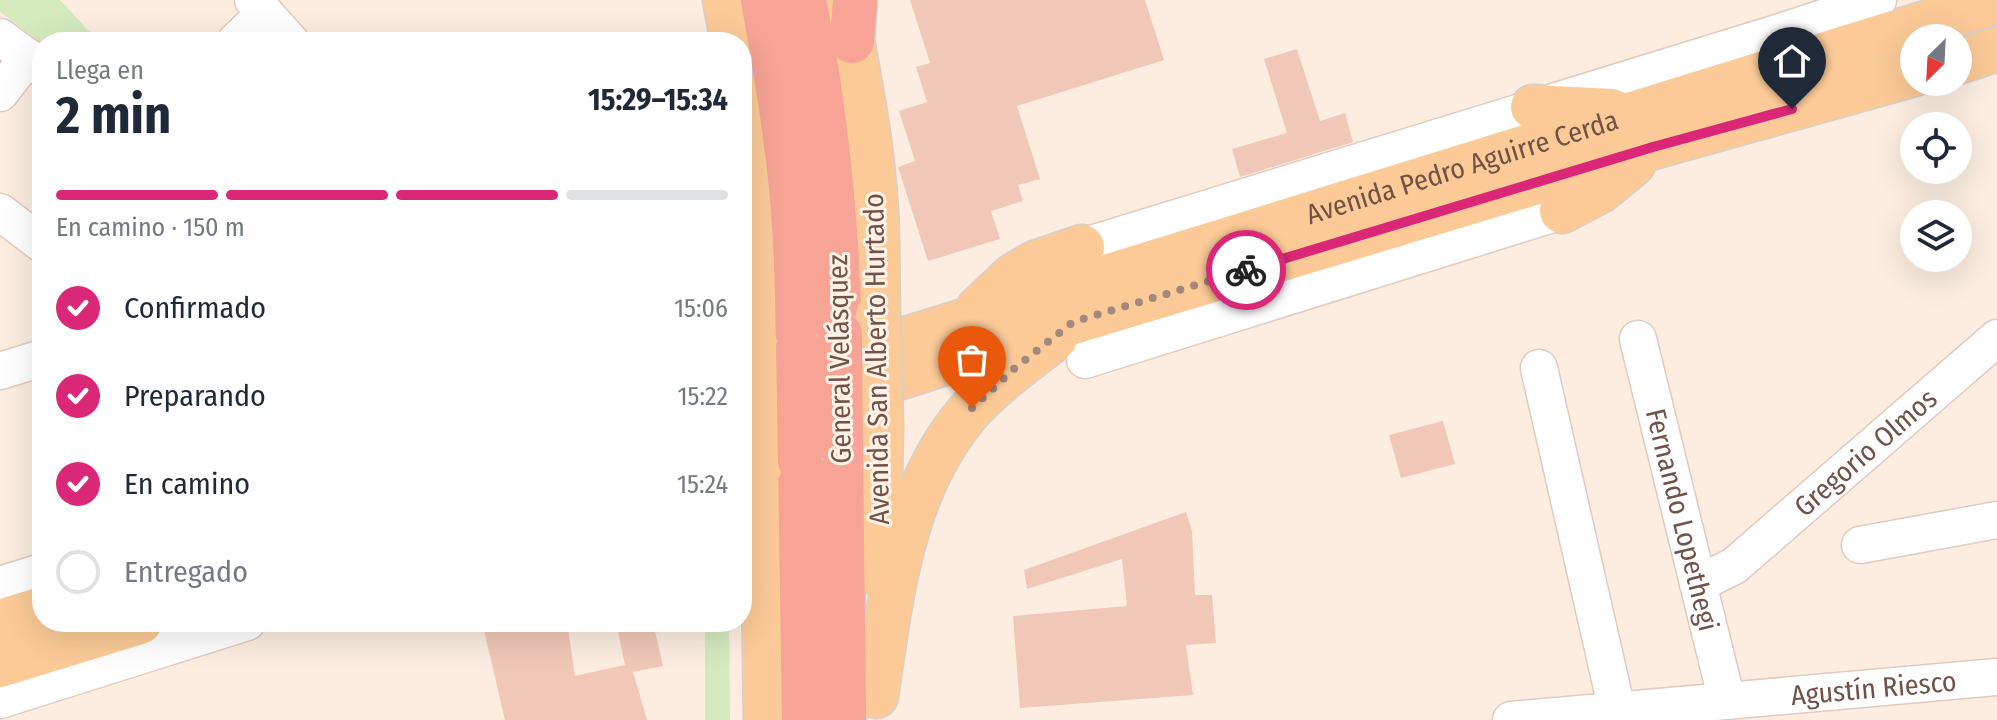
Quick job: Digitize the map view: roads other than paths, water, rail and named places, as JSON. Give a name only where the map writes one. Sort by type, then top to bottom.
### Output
[{"type":"highway","name":"General Velásquez","points":[[763,0],[789,170],[796,257],[767,364],[768,450],[804,720]]},
{"type":"highway","name":"General Velásquez","points":[[804,0],[828,149],[834,212],[859,325],[841,446],[865,712]]},
{"type":"main road","points":[[725,0],[731,32]]},
{"type":"main road","name":"Avenida Pedro Aguirre Cerda","points":[[768,450],[1079,341],[1415,238],[1648,130],[1924,24],[1997,1]]},
{"type":"main road","name":"Avenida San Alberto Hurtado","points":[[850,14],[876,211],[859,325],[881,427],[865,712]]},
{"type":"main road","name":"Avenida Pedro Aguirre Cerda","points":[[767,364],[968,319],[1648,130],[1900,77]]},
{"type":"main road","points":[[1533,107],[1648,130],[1600,191],[1562,211]]},
{"type":"main road","points":[[752,171],[767,364]]},
{"type":"main road","points":[[968,319],[1013,276],[1035,263],[1082,247]]},
{"type":"main road","points":[[865,712],[902,545],[914,507],[936,459],[959,424],[1015,368],[1079,341]]},
{"type":"main road","points":[[766,720],[768,450]]},
{"type":"main road","points":[[0,622],[32,612]]},
{"type":"main road","points":[[0,665],[107,632]]},
{"type":"street","name":"Avenida Pedro Aguirre Cerda","points":[[1082,247],[1873,2]]},
{"type":"street","points":[[242,32],[259,6],[282,32]]},
{"type":"street","points":[[0,93],[23,54]]},
{"type":"street","name":"Avenida Pedro Aguirre Cerda","points":[[1415,238],[1562,211]]},
{"type":"street","points":[[0,212],[32,236]]},
{"type":"street","name":"Gregorio Olmos","points":[[1698,584],[1734,566],[1997,338]]},
{"type":"street","name":"Fernando Lopethegi","points":[[1638,339],[1727,701]]},
{"type":"street","points":[[0,371],[32,361]]},
{"type":"street","points":[[1539,368],[1617,710]]},
{"type":"street","points":[[1860,545],[1997,520]]},
{"type":"street","points":[[0,585],[32,575]]},
{"type":"street","points":[[0,700],[215,632]]},
{"type":"street","name":"Agustín Riesco","points":[[1511,720],[1997,677]]}]
